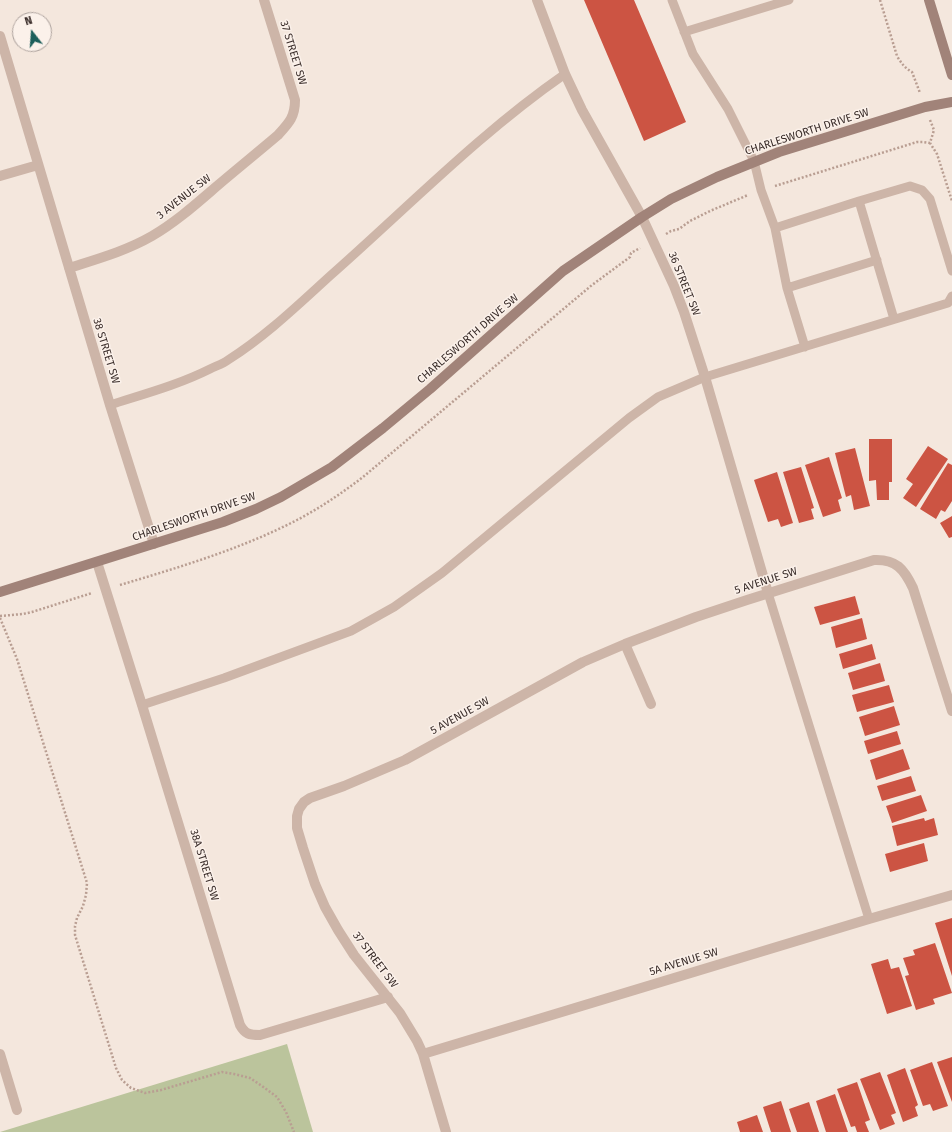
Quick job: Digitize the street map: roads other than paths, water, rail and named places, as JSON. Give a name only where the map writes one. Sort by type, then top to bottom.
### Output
[{"type":"street","name":"37 STREET SW","points":[[264,0],[295,100],[294,114]]},
{"type":"street","name":"36 STREET SW","points":[[537,0],[565,74],[582,110],[642,217],[682,305],[705,377],[768,593]]},
{"type":"street","points":[[930,0],[952,75]]},
{"type":"street","name":"38 STREET SW","points":[[0,36],[110,405],[154,544]]},
{"type":"street","name":"CHARLESWORTH DRIVE SW","points":[[0,592],[223,522],[281,497],[332,467],[383,428],[430,389],[563,271],[671,199],[754,161],[813,141],[926,107],[952,102]]},
{"type":"street","name":"3 AVENUE SW","points":[[69,268],[110,255],[131,246],[170,224],[187,212],[278,135],[291,120],[294,114]]},
{"type":"street","points":[[0,176],[38,165]]},
{"type":"street","name":"5 AVENUE SW","points":[[304,802],[310,798],[344,786],[405,760],[583,662],[625,644],[696,617],[874,560],[882,559],[893,562],[902,569],[908,578],[913,588],[952,711]]},
{"type":"street","name":"38A STREET SW","points":[[97,562],[240,1025],[244,1032],[252,1035],[260,1035],[388,997]]},
{"type":"street","points":[[625,644],[651,704]]},
{"type":"street","name":"37 STREET SW","points":[[304,802],[299,809],[297,816],[297,828],[315,884],[325,907],[354,955],[400,1013],[417,1041],[423,1054],[446,1132]]},
{"type":"street","name":"5A AVENUE SW","points":[[423,1054],[952,895]]},
{"type":"street","points":[[0,1054],[17,1110]]},
{"type":"lane","points":[[672,0],[693,54],[728,109],[754,161],[761,190],[775,228],[787,288],[805,347]]},
{"type":"lane","points":[[684,32],[789,0]]},
{"type":"lane","points":[[110,405],[170,386],[200,374],[227,361],[254,342],[295,308],[456,161],[532,97],[565,74]]},
{"type":"lane","points":[[775,228],[910,186],[922,190],[930,199],[952,271]]},
{"type":"lane","points":[[859,201],[894,319]]},
{"type":"lane","points":[[787,288],[877,260]]},
{"type":"lane","points":[[142,705],[230,676],[351,631],[394,608],[442,573],[629,418],[658,397],[705,377],[948,303],[952,296]]},
{"type":"lane","points":[[768,593],[869,919]]}]
